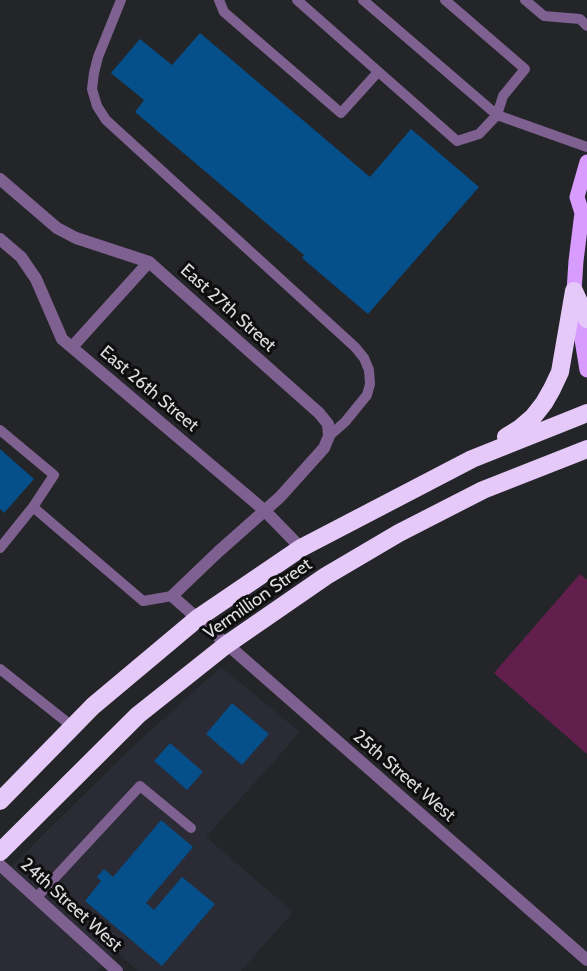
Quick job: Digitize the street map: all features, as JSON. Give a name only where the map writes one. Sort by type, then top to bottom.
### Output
[{"type":"highway","points":[[574,291],[587,319]]},
{"type":"highway","points":[[472,459],[519,429],[544,404],[560,372],[574,291]]},
{"type":"highway","name":"Vermillion Street","points":[[0,801],[93,706],[198,618],[301,548],[472,459],[587,413]]},
{"type":"highway","name":"Vermillion Street","points":[[0,852],[138,715],[226,645],[326,576],[399,533],[483,490],[587,449]]},
{"type":"main road","points":[[587,162],[577,197],[584,210],[574,291],[587,370]]},
{"type":"street","name":"East 27th Street","points":[[0,179],[57,228],[76,238],[149,262],[319,413],[328,424],[329,436]]},
{"type":"street","name":"East 26th Street","points":[[0,239],[21,257],[36,279],[62,339],[264,510],[301,548]]},
{"type":"street","points":[[72,347],[149,262]]},
{"type":"street","points":[[172,596],[280,497],[324,448],[329,436]]},
{"type":"street","name":"25th Street West","points":[[172,596],[587,960]]},
{"type":"street","name":"24th Street West","points":[[0,865],[117,971]]},
{"type":"lane","points":[[121,0],[94,73],[92,89],[97,106],[106,120],[355,347],[364,358],[369,370],[370,384],[367,395],[345,422],[329,436]]},
{"type":"lane","points":[[219,0],[224,12],[340,113],[378,72]]},
{"type":"lane","points":[[297,0],[457,141],[479,134],[497,115],[503,96],[525,69],[445,0]]},
{"type":"lane","points":[[363,0],[497,115],[587,147]]},
{"type":"lane","points":[[525,0],[543,16],[585,18]]},
{"type":"lane","points":[[0,430],[54,475],[33,507],[0,548]]},
{"type":"lane","points":[[33,507],[144,601],[172,596]]},
{"type":"lane","points":[[0,669],[73,727]]},
{"type":"lane","points":[[36,898],[140,786],[191,828]]},
{"type":"shaded area","points":[[580,574],[587,580],[587,754],[494,673]]},
{"type":"shaded area","points":[[221,667],[300,732],[206,837],[293,912],[241,971],[138,971],[117,952],[97,971],[0,971],[0,875],[12,866],[127,752]]},
{"type":"building","points":[[200,33],[370,177],[411,129],[479,187],[368,314],[302,258],[304,255],[135,112],[144,100],[111,73],[140,39],[172,65]]},
{"type":"building","points":[[0,449],[34,479],[4,513],[0,509]]},
{"type":"building","points":[[232,703],[269,734],[242,765],[206,734]]},
{"type":"building","points":[[170,743],[203,772],[187,790],[154,761]]},
{"type":"building","points":[[161,820],[193,847],[146,903],[154,910],[182,877],[215,904],[162,966],[85,901],[101,881],[97,877],[104,869],[113,877]]}]
